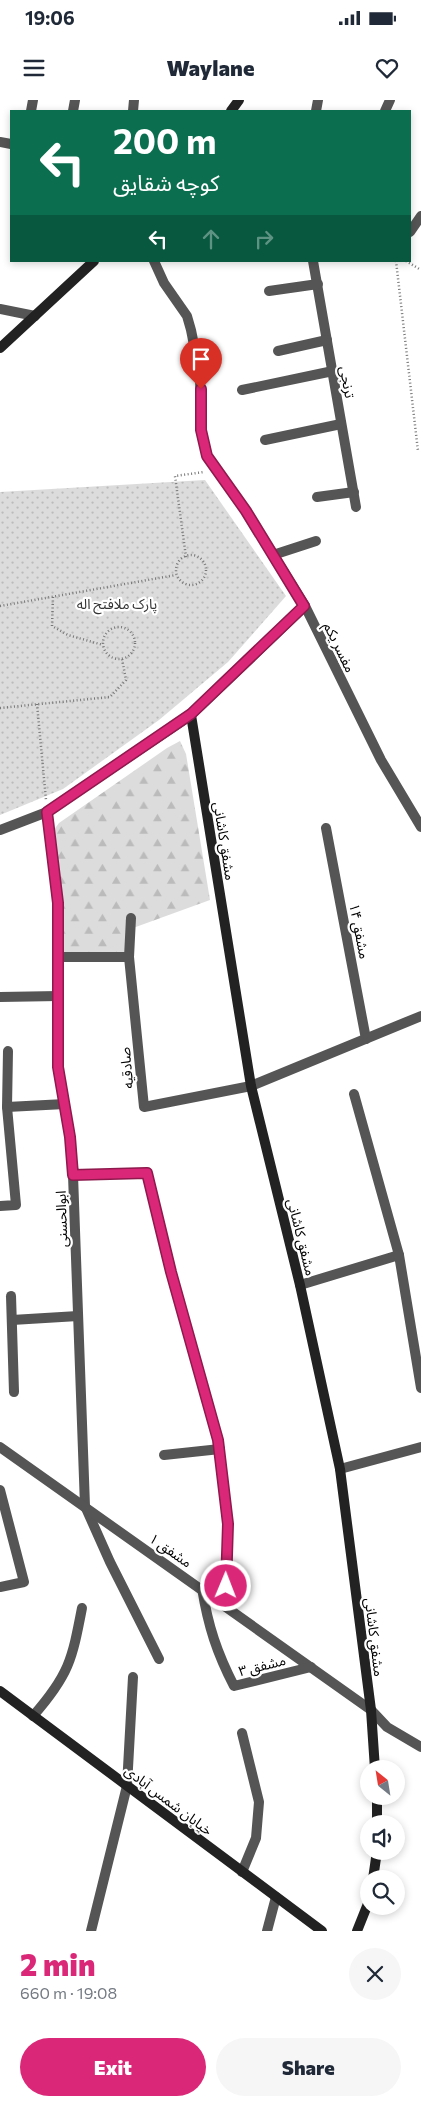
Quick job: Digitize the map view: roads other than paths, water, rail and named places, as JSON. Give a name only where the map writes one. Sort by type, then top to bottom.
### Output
[{"type":"street","points":[[231,110],[239,100]]},
{"type":"street","points":[[411,231],[421,216]]},
{"type":"street","points":[[0,348],[93,262]]},
{"type":"street","name":"مفسر یکم","points":[[154,262],[164,283],[187,316],[191,330],[200,375],[202,437],[207,456],[273,555],[304,606],[381,760],[421,827]]},
{"type":"street","name":"ترنجی","points":[[313,262],[356,507]]},
{"type":"street","points":[[269,291],[318,284]]},
{"type":"street","points":[[0,309],[36,316]]},
{"type":"street","points":[[278,351],[327,340]]},
{"type":"street","points":[[242,390],[333,371]]},
{"type":"street","points":[[265,440],[342,424]]},
{"type":"street","points":[[317,497],[354,492]]},
{"type":"street","points":[[273,555],[316,541]]},
{"type":"street","points":[[0,830],[47,812],[191,714],[304,606]]},
{"type":"street","name":"مشفق کاشانی","points":[[191,714],[251,1086],[300,1285],[340,1469],[371,1710],[374,1760]]},
{"type":"street","name":"ابوالحسنی","points":[[47,812],[58,903],[58,1067],[65,1104],[73,1175],[85,1506]]},
{"type":"street","name":"مشفق ۱۴","points":[[326,828],[366,1039]]},
{"type":"street","name":"صادقیه","points":[[131,918],[129,957],[144,1107],[251,1086]]},
{"type":"street","points":[[59,957],[129,957]]},
{"type":"street","points":[[0,997],[59,996]]},
{"type":"street","points":[[251,1086],[421,1016]]},
{"type":"street","points":[[0,1206],[16,1205],[8,1107],[8,1051]]},
{"type":"street","points":[[354,1094],[399,1255],[421,1388]]},
{"type":"street","points":[[8,1107],[65,1104]]},
{"type":"street","points":[[73,1175],[147,1173],[168,1264],[220,1449],[228,1524],[226,1606]]},
{"type":"street","points":[[300,1285],[399,1255]]},
{"type":"street","points":[[11,1296],[14,1392]]},
{"type":"street","points":[[12,1320],[78,1316]]},
{"type":"street","name":"مشفق ۱","points":[[0,1447],[202,1588],[371,1710],[387,1727],[421,1747]]},
{"type":"street","points":[[340,1469],[421,1447]]},
{"type":"street","points":[[164,1455],[220,1449]]},
{"type":"street","points":[[0,1490],[24,1582],[0,1587]]},
{"type":"street","points":[[85,1506],[110,1562],[159,1659]]},
{"type":"street","name":"مشفق ۳","points":[[202,1588],[206,1619],[216,1651],[234,1686],[311,1667]]},
{"type":"street","points":[[33,1716],[56,1690],[67,1671],[82,1608]]},
{"type":"street","points":[[90,1931],[127,1786],[133,1677]]},
{"type":"street","name":"خیابان شمس آبادی","points":[[0,1691],[322,1931]]},
{"type":"street","points":[[242,1733],[259,1802],[256,1838],[242,1872]]},
{"type":"street","points":[[267,1931],[276,1897]]},
{"type":"street","points":[[358,1931],[364,1915]]},
{"type":"park label","name":"پارک ملافتح اله","points":[[117,603]]}]
